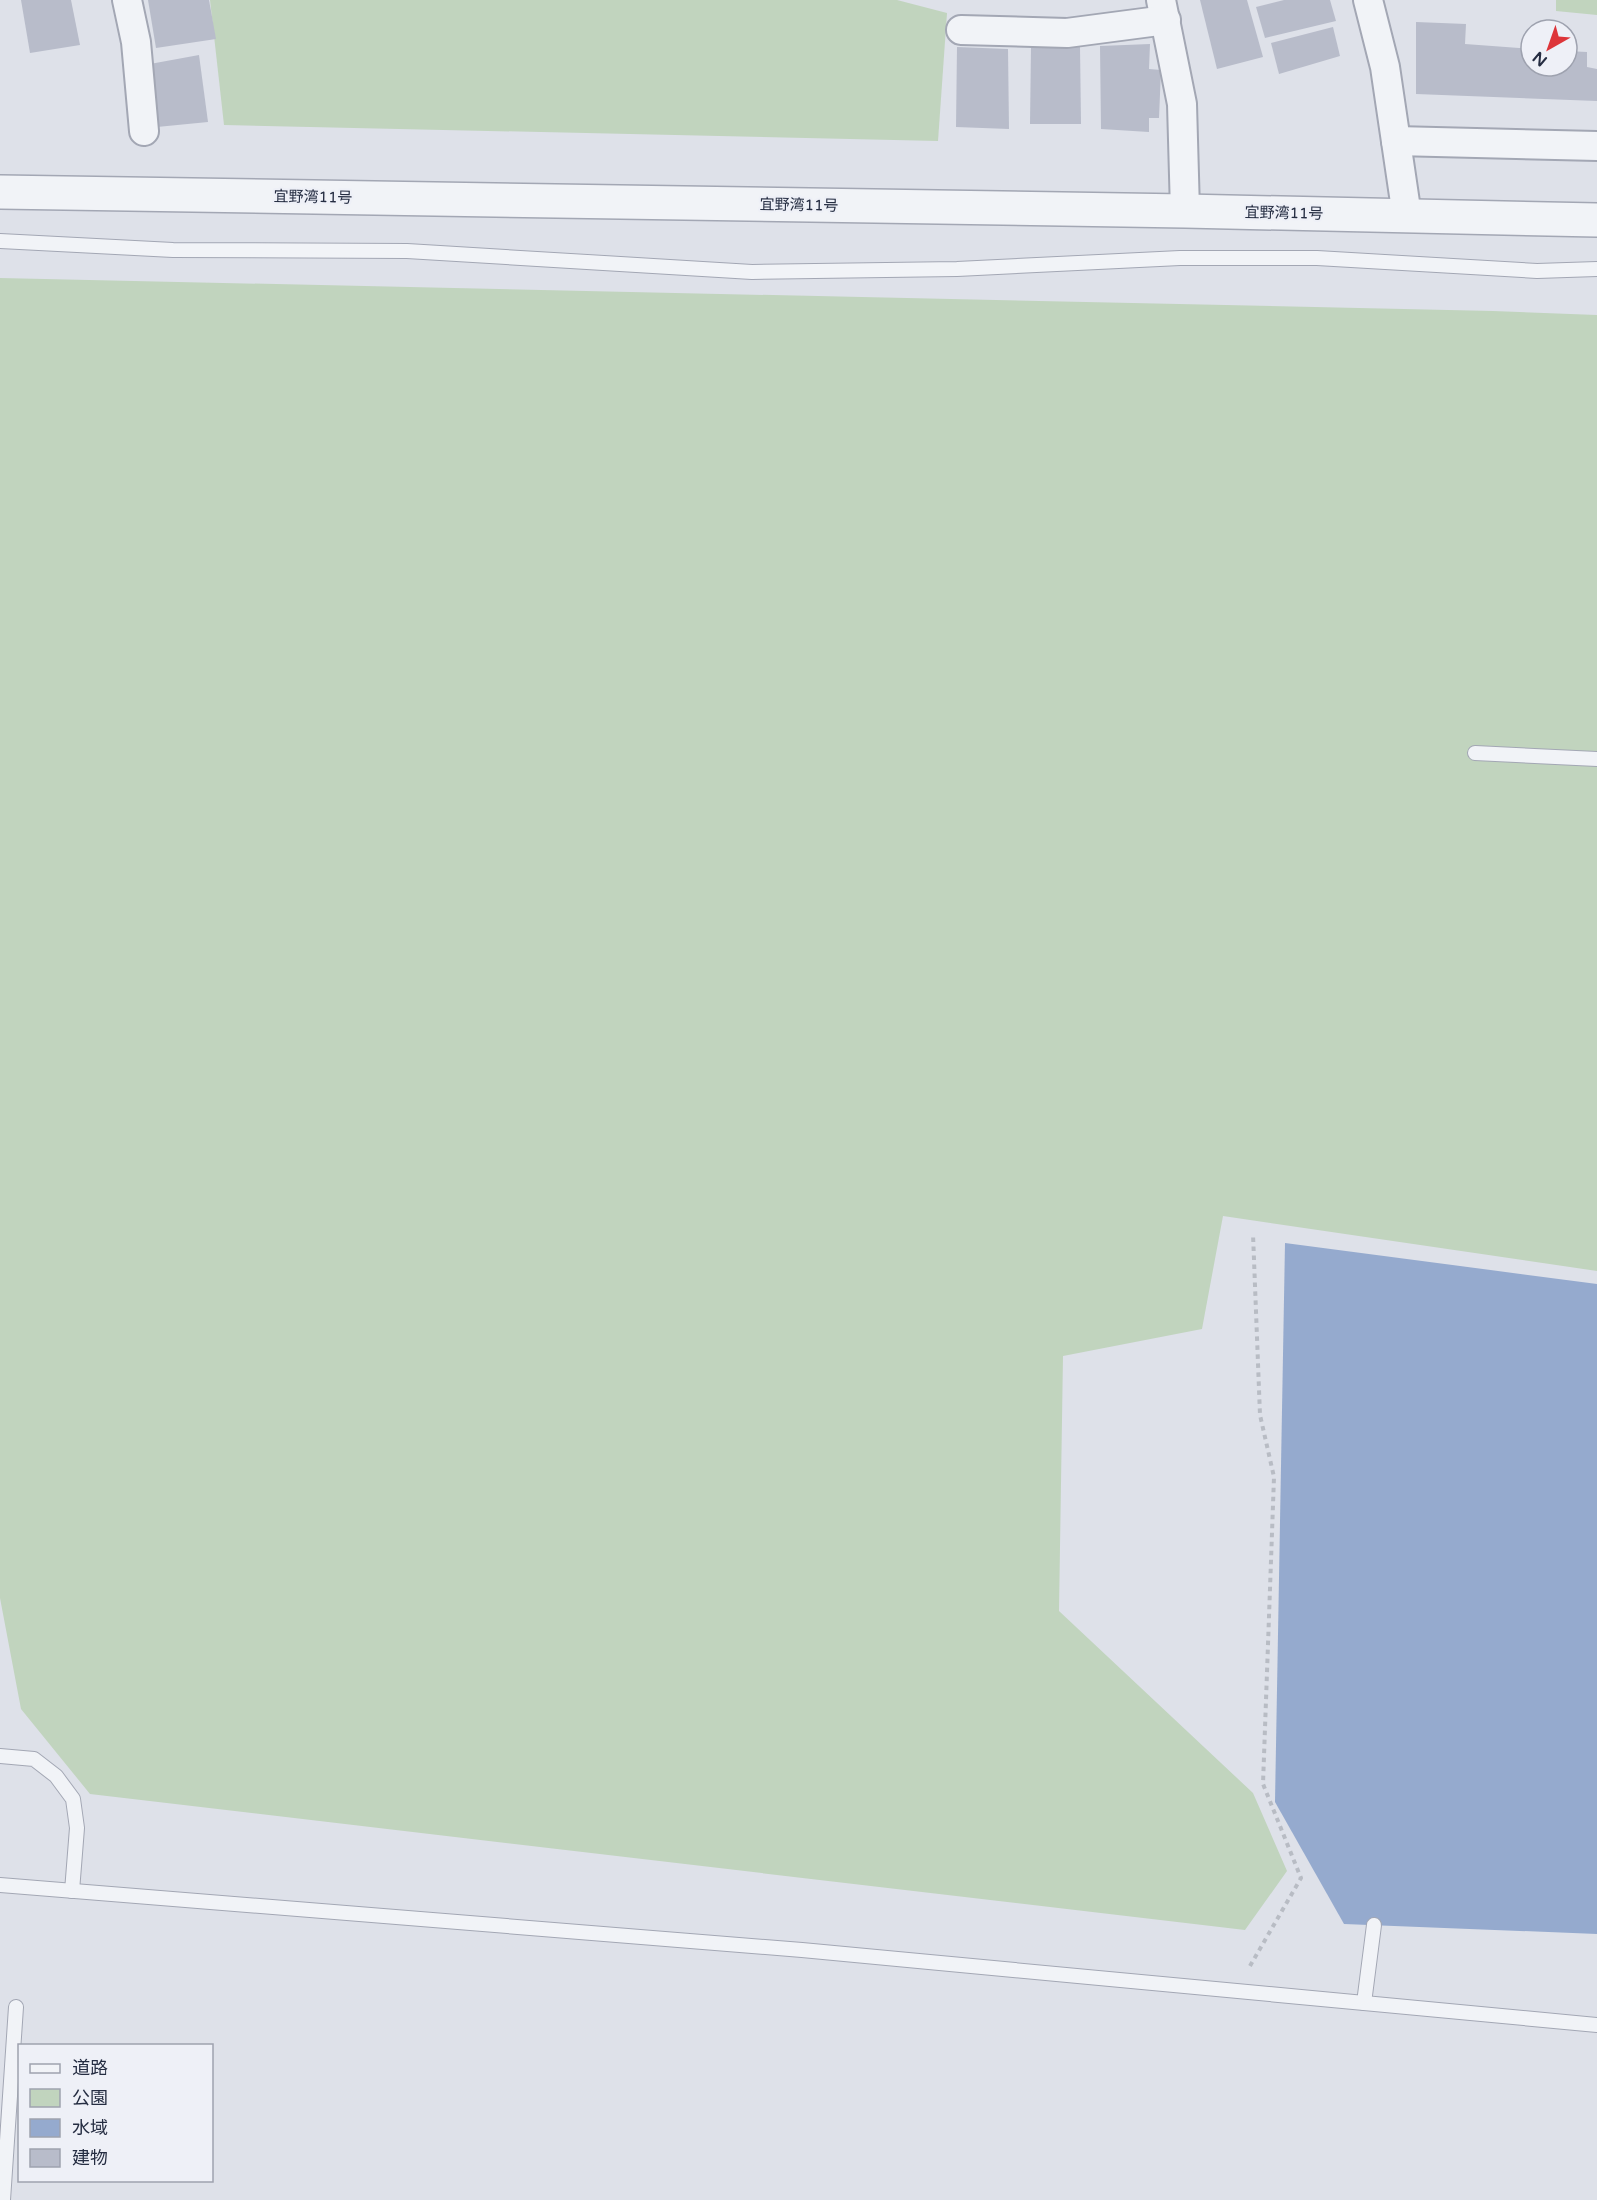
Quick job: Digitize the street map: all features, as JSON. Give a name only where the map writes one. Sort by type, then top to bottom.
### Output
[{"type":"street","points":[[127,0],[135,42],[144,131]]},
{"type":"street","points":[[1368,0],[1385,67],[1407,216]]},
{"type":"street","points":[[961,30],[1067,33],[1164,10],[1182,104],[1185,211]]},
{"type":"street","points":[[1396,141],[1597,146]]},
{"type":"street","name":"宜野湾11号","points":[[0,192],[1597,220]]},
{"type":"lane","points":[[0,241],[173,250],[407,251],[752,272],[957,269],[1180,258],[1317,258],[1537,271],[1597,269]]},
{"type":"lane","points":[[1475,753],[1597,759]]},
{"type":"lane","points":[[0,1756],[34,1759],[56,1776],[73,1799],[77,1828],[72,1891]]},
{"type":"lane","points":[[0,1885],[802,1950],[1596,2026]]},
{"type":"lane","points":[[1364,2003],[1374,1925]]},
{"type":"lane","points":[[3,2200],[16,2007]]},
{"type":"path","points":[[1236,1991],[1301,1878],[1263,1784],[1274,1478],[1260,1416],[1253,1233]]},
{"type":"green space","points":[[210,0],[897,0],[947,13],[938,141],[224,125]]},
{"type":"green space","points":[[1556,0],[1597,0],[1597,15],[1556,11]]},
{"type":"green space","points":[[0,278],[1597,315],[1597,1271],[1223,1216],[1202,1329],[1063,1356],[1059,1611],[1253,1793],[1287,1871],[1245,1930],[90,1794],[21,1709],[0,1598]]},
{"type":"water","points":[[1285,1243],[1597,1284],[1597,1934],[1344,1924],[1275,1802]]},
{"type":"building","points":[[21,0],[71,0],[80,45],[30,53]]},
{"type":"building","points":[[148,0],[209,0],[216,39],[156,48]]},
{"type":"building","points":[[1200,0],[1247,0],[1263,57],[1217,69]]},
{"type":"building","points":[[1284,0],[1330,0],[1336,21],[1265,38],[1256,7]]},
{"type":"building","points":[[1416,22],[1466,24],[1465,44],[1519,48],[1519,78],[1579,78],[1579,52],[1587,52],[1587,67],[1597,69],[1597,101],[1416,94]]},
{"type":"building","points":[[1333,27],[1340,56],[1279,74],[1271,43]]},
{"type":"building","points":[[1150,44],[1149,69],[1161,70],[1159,118],[1149,118],[1149,132],[1101,129],[1100,46]]},
{"type":"building","points":[[957,47],[1008,49],[1009,129],[956,127]]},
{"type":"building","points":[[1031,47],[1080,47],[1081,124],[1030,124]]},
{"type":"building","points":[[199,55],[208,122],[157,127],[150,64]]}]
